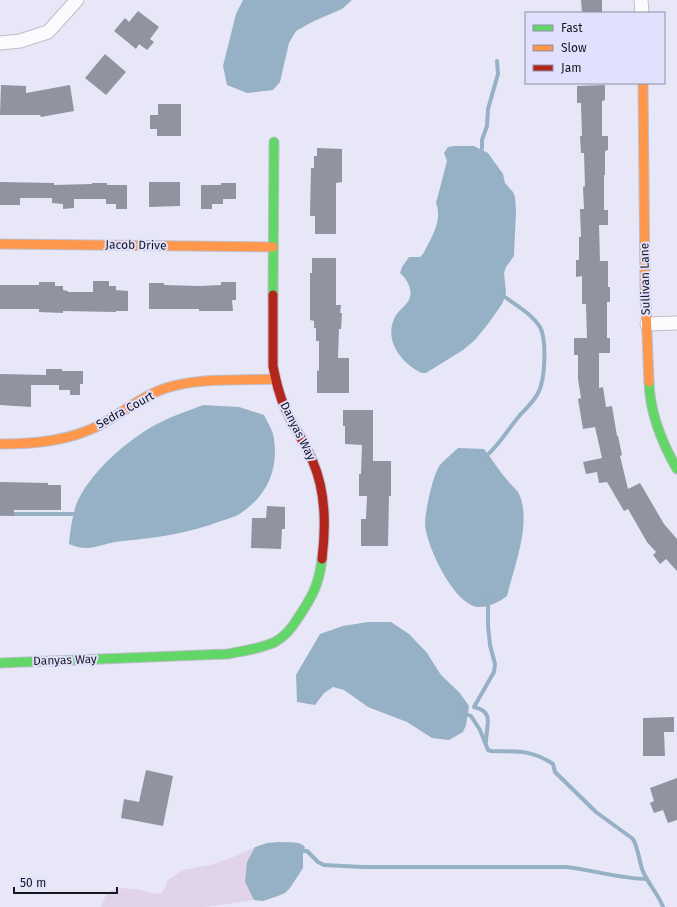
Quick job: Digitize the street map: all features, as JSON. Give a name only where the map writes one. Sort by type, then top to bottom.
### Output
[{"type":"street","points":[[0,43],[20,41],[48,32],[77,0]]},
{"type":"street","points":[[641,0],[642,12]]},
{"type":"street","name":"Sullivan Lane","points":[[643,84],[645,285],[649,390],[656,423],[669,455],[677,469]]},
{"type":"street","name":"Danyas Way","points":[[0,663],[227,654],[262,647],[273,643],[289,632],[314,593],[324,550],[324,511],[320,486],[317,469],[310,453],[288,414],[277,388],[273,358],[274,142]]},
{"type":"street","name":"Jacob Drive","points":[[0,244],[273,246]]},
{"type":"street","points":[[647,324],[677,323]]},
{"type":"street","name":"Sedra Court","points":[[0,444],[41,443],[57,441],[79,435],[100,425],[150,395],[182,384],[275,379]]},
{"type":"shaded area","points":[[255,847],[247,862],[245,881],[254,900],[206,907],[101,907],[105,896],[110,891],[130,888],[157,894],[161,893],[168,880],[182,870],[210,865],[236,856]]},
{"type":"water","points":[[243,0],[352,0],[342,9],[314,21],[296,31],[289,43],[280,82],[273,90],[247,93],[227,85],[223,66],[236,14]]},
{"type":"water","points":[[474,146],[488,153],[503,174],[505,183],[513,192],[516,210],[514,256],[506,267],[504,273],[506,292],[505,297],[488,324],[475,340],[463,350],[426,373],[422,373],[408,364],[396,350],[391,334],[392,326],[396,315],[407,303],[410,295],[410,287],[406,279],[400,273],[402,267],[409,257],[420,257],[423,254],[432,236],[438,216],[436,203],[447,161],[444,153],[448,147]]},
{"type":"water","points":[[203,405],[239,407],[264,415],[273,434],[275,458],[270,479],[258,498],[236,516],[185,532],[160,537],[116,542],[90,548],[77,547],[69,544],[71,524],[76,505],[90,481],[110,458],[134,439],[157,424],[168,418]]},
{"type":"water","points":[[458,448],[484,449],[518,492],[522,503],[524,516],[521,544],[507,596],[498,602],[487,606],[479,607],[470,604],[460,597],[451,586],[430,546],[425,524],[430,493],[437,470],[440,465]]},
{"type":"water","points":[[368,622],[391,622],[409,634],[427,653],[441,675],[459,692],[469,706],[466,725],[463,732],[449,740],[432,738],[407,722],[368,707],[344,690],[333,687],[324,693],[315,705],[297,702],[296,675],[320,634],[343,626]]},
{"type":"water","points":[[267,843],[300,843],[305,847],[303,854],[303,868],[285,893],[263,901],[254,900],[245,882],[247,862],[255,847]]},
{"type":"building","points":[[581,0],[602,0],[602,12],[582,12]]},
{"type":"building","points":[[138,11],[159,27],[150,39],[154,42],[147,50],[139,44],[136,49],[114,31],[125,18],[129,22]]},
{"type":"building","points":[[105,54],[126,72],[106,95],[85,78]]},
{"type":"building","points":[[1,85],[26,86],[26,93],[70,85],[74,111],[41,117],[40,115],[0,115]]},
{"type":"building","points":[[605,85],[605,100],[602,101],[602,136],[608,136],[608,150],[605,151],[604,210],[608,210],[608,225],[599,225],[600,261],[608,261],[608,287],[610,287],[610,302],[607,302],[607,338],[610,338],[610,353],[599,353],[599,388],[603,387],[606,407],[612,406],[622,455],[620,456],[628,489],[640,483],[664,524],[677,539],[677,571],[666,559],[660,564],[653,555],[656,552],[647,542],[628,509],[624,511],[607,482],[599,483],[597,472],[586,474],[583,462],[602,458],[595,427],[583,429],[578,399],[581,398],[578,379],[578,355],[574,355],[574,338],[587,338],[586,304],[582,304],[582,276],[576,277],[576,260],[579,260],[579,237],[581,237],[580,209],[584,209],[583,187],[585,186],[584,153],[581,153],[580,136],[582,136],[581,103],[577,103],[577,86]]},
{"type":"building","points":[[158,104],[181,104],[181,136],[157,136],[157,129],[150,129],[150,115],[158,115]]},
{"type":"building","points":[[317,148],[342,149],[342,182],[336,183],[336,234],[315,234],[315,216],[310,216],[311,168],[314,168],[314,156],[317,156]]},
{"type":"building","points":[[0,182],[54,183],[54,185],[107,183],[107,185],[127,185],[127,209],[116,209],[116,204],[106,204],[106,199],[74,199],[74,208],[63,209],[63,204],[52,203],[52,198],[20,198],[20,205],[0,205]]},
{"type":"building","points":[[149,182],[180,182],[180,206],[149,207]]},
{"type":"building","points":[[221,183],[236,183],[236,199],[223,199],[223,204],[212,204],[212,209],[201,209],[201,185],[221,185]]},
{"type":"building","points":[[312,258],[336,258],[336,305],[341,305],[340,313],[342,313],[341,329],[339,329],[338,358],[349,358],[349,393],[317,393],[319,341],[316,341],[316,328],[314,328],[314,321],[310,320],[310,273],[312,273]]},
{"type":"building","points":[[93,281],[109,281],[109,286],[116,286],[116,290],[128,291],[128,311],[63,311],[63,313],[39,312],[39,309],[0,309],[0,285],[39,285],[39,282],[55,282],[55,286],[63,286],[63,290],[68,292],[93,292]]},
{"type":"building","points":[[221,282],[236,282],[236,300],[232,300],[233,311],[149,309],[149,283],[199,286],[221,285]]},
{"type":"building","points":[[46,369],[83,371],[83,384],[80,384],[80,395],[70,395],[70,390],[59,390],[59,385],[31,385],[31,407],[0,405],[0,374],[46,375]]},
{"type":"building","points":[[343,410],[373,410],[373,461],[391,461],[391,496],[389,496],[388,546],[361,546],[361,519],[366,519],[367,496],[359,496],[359,474],[361,474],[362,445],[345,444]]},
{"type":"building","points":[[0,482],[48,483],[48,485],[61,485],[61,510],[14,510],[14,516],[0,515]]},
{"type":"building","points":[[267,506],[285,507],[285,529],[282,529],[281,549],[251,548],[252,518],[266,518]]},
{"type":"building","points":[[674,717],[674,732],[664,732],[665,756],[643,756],[643,718]]},
{"type":"building","points":[[146,770],[173,776],[163,826],[121,818],[124,799],[139,802]]},
{"type":"building","points":[[677,778],[677,820],[668,823],[663,810],[654,813],[650,803],[654,801],[650,788]]},
{"type":"waterway","points":[[482,149],[482,140],[487,126],[488,109],[498,74],[497,61]]},
{"type":"waterway","points":[[485,457],[495,448],[520,415],[531,404],[539,391],[543,377],[544,341],[540,327],[529,314],[505,297]]},
{"type":"waterway","points":[[0,514],[78,514]]},
{"type":"waterway","points":[[486,742],[488,725],[487,716],[481,709],[474,707],[494,672],[495,664],[490,645],[488,626],[488,601]]},
{"type":"waterway","points":[[463,713],[471,716],[480,730],[488,750],[524,752],[545,759],[553,764],[555,772],[596,812],[633,839],[644,874],[663,907]]},
{"type":"waterway","points":[[304,851],[307,851],[318,862],[324,865],[362,867],[566,867],[628,878],[647,879]]},
{"type":"traffic: fast","points":[[273,295],[274,142]]},
{"type":"traffic: fast","points":[[649,382],[654,416],[666,449],[677,469]]},
{"type":"traffic: fast","points":[[0,663],[227,654],[251,650],[275,642],[286,634],[307,604],[317,584],[322,559]]},
{"type":"traffic: slow","points":[[643,84],[645,285],[649,382]]},
{"type":"traffic: slow","points":[[0,244],[273,247]]},
{"type":"traffic: slow","points":[[0,444],[39,442],[76,435],[100,425],[140,400],[166,388],[193,382],[275,379]]},
{"type":"traffic: jam","points":[[273,295],[273,366],[284,405],[310,455],[317,473],[323,497],[324,510],[322,559]]}]
